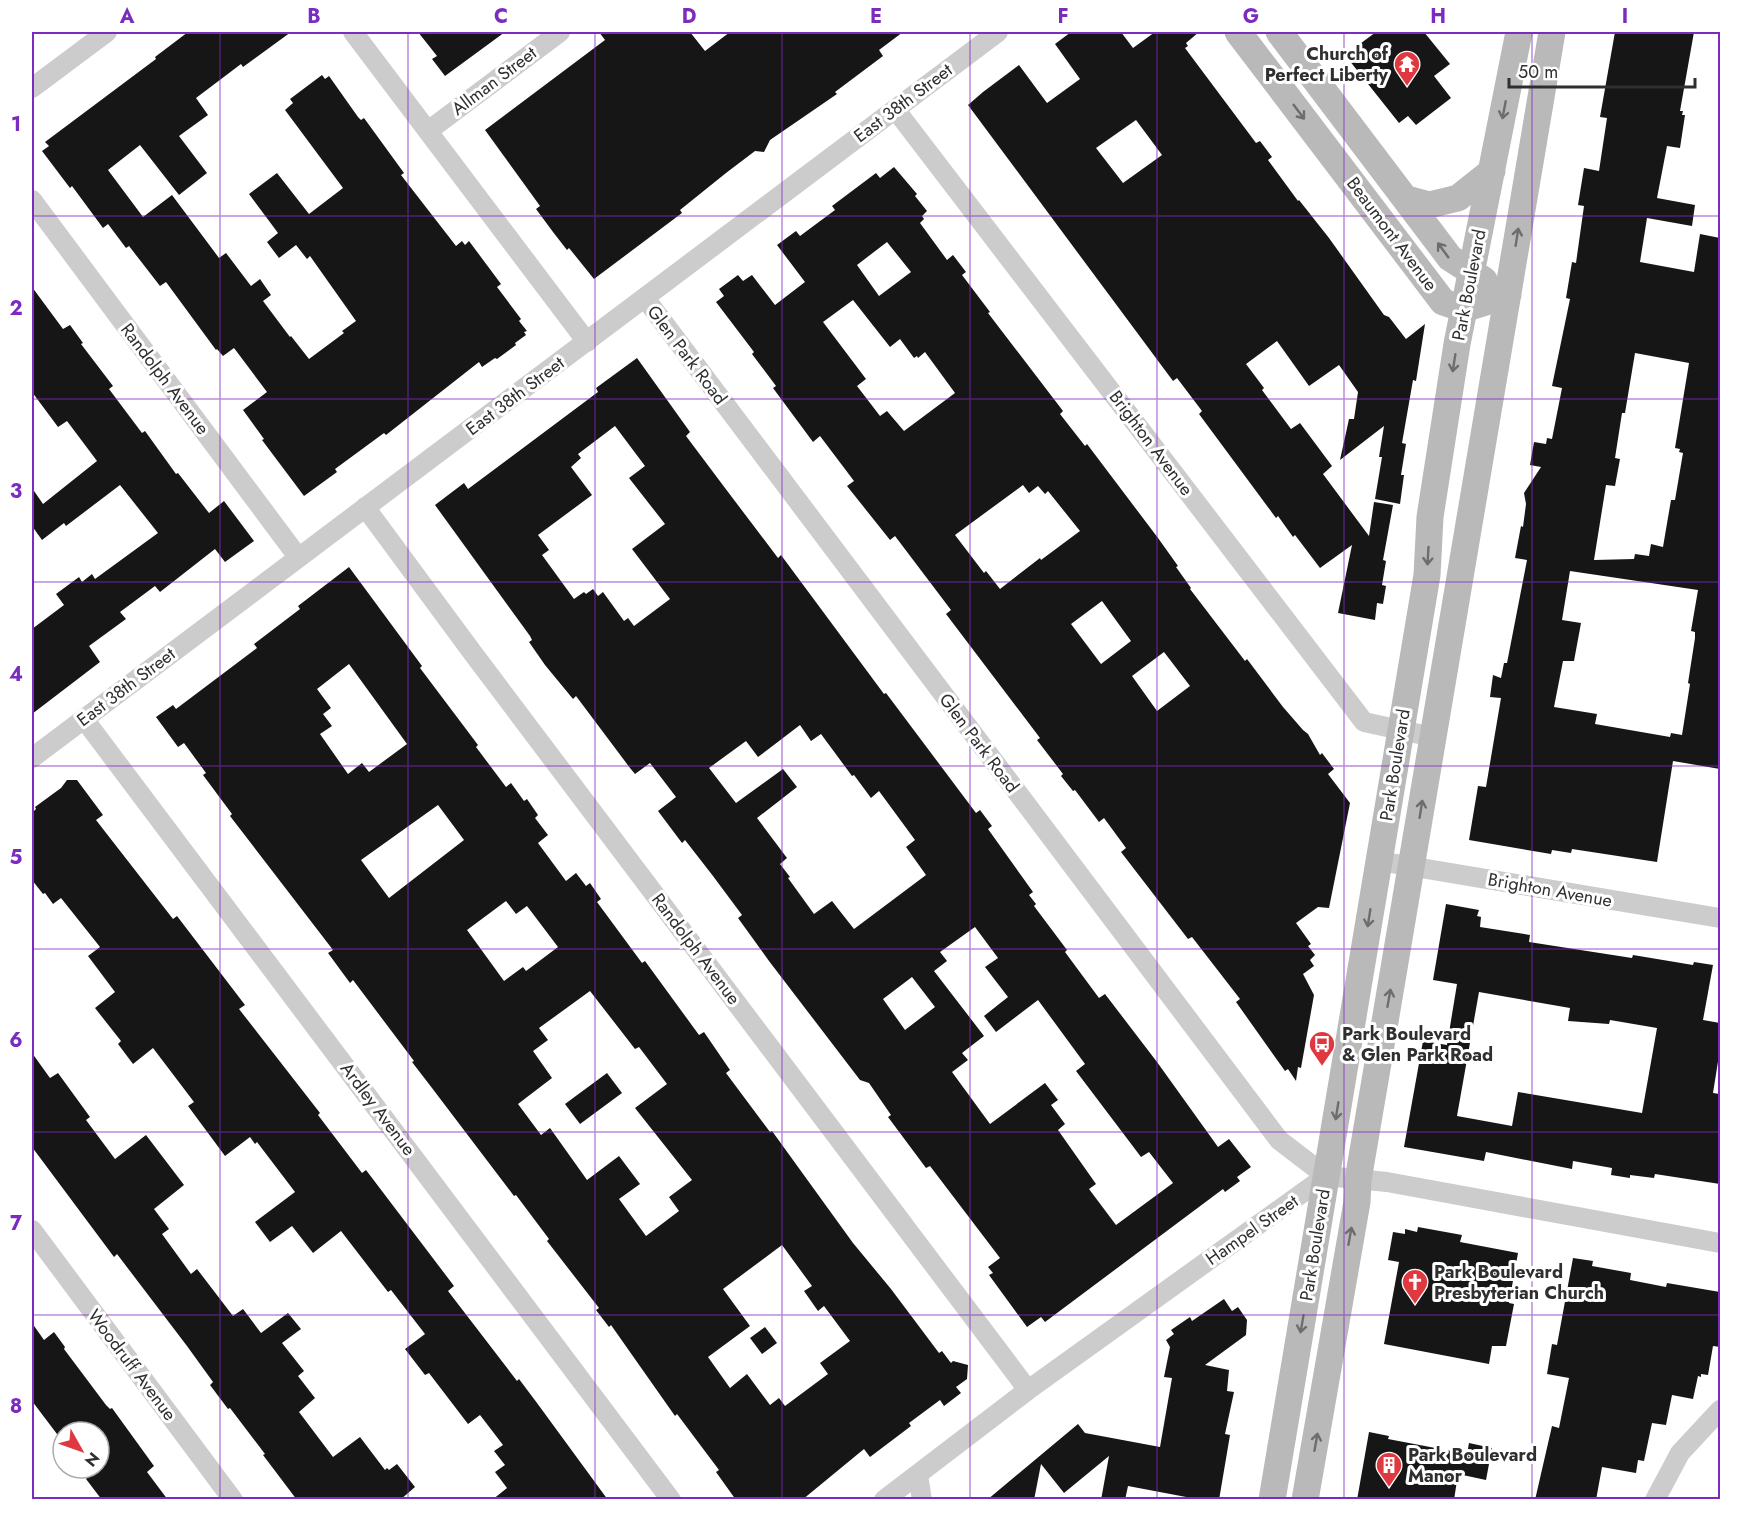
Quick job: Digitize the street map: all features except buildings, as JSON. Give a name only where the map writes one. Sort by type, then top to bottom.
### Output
[{"type":"main road","name":"Beaumont Avenue","points":[[1239,32],[1443,302],[1464,309]]},
{"type":"main road","name":"Beaumont Avenue","points":[[1279,32],[1450,258],[1508,295]]},
{"type":"main road","name":"Park Boulevard","points":[[1272,1500],[1427,575],[1430,518],[1464,309],[1519,32]]},
{"type":"main road","name":"Park Boulevard","points":[[1305,1500],[1357,1202],[1411,866],[1552,32]]},
{"type":"main road","points":[[1407,199],[1430,205],[1458,198],[1492,171]]},
{"type":"main road","points":[[1464,309],[1508,295]]},
{"type":"street","points":[[32,88],[107,32]]},
{"type":"street","points":[[353,32],[587,342]]},
{"type":"street","name":"Allman Street","points":[[428,131],[560,32]]},
{"type":"street","name":"East 38th Street","points":[[32,758],[998,32]]},
{"type":"street","name":"Brighton Avenue","points":[[895,109],[1364,722],[1433,737]]},
{"type":"street","name":"Randolph Avenue","points":[[32,200],[298,557]]},
{"type":"street","name":"Glen Park Road","points":[[645,298],[1279,1140],[1326,1176]]},
{"type":"street","name":"Randolph Avenue","points":[[366,507],[472,652],[1028,1390]]},
{"type":"street","name":"Ardley Avenue","points":[[84,719],[671,1500]]},
{"type":"street","name":"Brighton Avenue","points":[[1379,861],[1720,918]]},
{"type":"street","points":[[1326,1176],[1387,1182],[1720,1243]]},
{"type":"street","name":"Hampel Street","points":[[884,1500],[1028,1390],[1326,1176]]},
{"type":"street","name":"Woodruff Avenue","points":[[32,1230],[233,1500]]},
{"type":"street","points":[[1655,1500],[1680,1453],[1720,1410]]},
{"type":"street","points":[[918,1475],[922,1500]]},
{"type":"place","name":"Church of Perfect Liberty","points":[[1407,87]]},
{"type":"place","name":"Park Boulevard & Glen Park Road","points":[[1322,1067]]},
{"type":"place","name":"Park Boulevard Presbyterian Church","points":[[1415,1305]]},
{"type":"place","name":"Park Boulevard Manor","points":[[1389,1488]]}]
